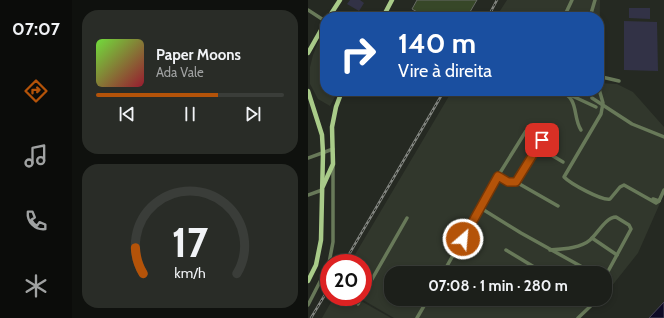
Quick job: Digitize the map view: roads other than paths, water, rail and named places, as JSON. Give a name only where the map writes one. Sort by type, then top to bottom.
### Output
[{"type":"main road","points":[[334,12],[340,0]]},
{"type":"main road","points":[[386,12],[392,0]]},
{"type":"main road","points":[[308,53],[320,31]]},
{"type":"main road","points":[[308,91],[322,135],[323,153],[319,252],[316,265],[308,281]]},
{"type":"main road","points":[[322,189],[333,164],[334,118],[341,96]]},
{"type":"main road","points":[[322,161],[329,165],[333,164]]},
{"type":"street","points":[[566,12],[572,0]]},
{"type":"street","points":[[591,12],[595,0]]},
{"type":"street","points":[[308,10],[320,18]]},
{"type":"street","points":[[604,77],[619,81]]},
{"type":"street","points":[[569,96],[575,106],[577,122],[581,130]]},
{"type":"street","points":[[573,96],[596,107]]},
{"type":"street","points":[[601,96],[603,107],[599,117],[564,177],[583,190],[606,200],[610,199],[620,187],[624,185],[656,203],[659,201]]},
{"type":"street","points":[[592,98],[603,107],[632,124],[664,138]]},
{"type":"street","points":[[516,182],[549,129]]},
{"type":"street","points":[[448,266],[479,207],[526,131]]},
{"type":"street","points":[[538,147],[563,162]]},
{"type":"street","points":[[308,158],[333,149]]},
{"type":"street","points":[[330,254],[332,242],[333,164]]},
{"type":"street","points":[[498,176],[508,182],[516,182],[558,206]]},
{"type":"street","points":[[308,195],[322,189]]},
{"type":"street","points":[[659,201],[664,190]]},
{"type":"street","points":[[653,199],[659,201]]},
{"type":"street","points":[[479,207],[579,266]]},
{"type":"street","points":[[550,250],[575,246],[592,238],[613,217],[629,225],[630,231],[611,266]]},
{"type":"street","points":[[372,279],[407,218]]},
{"type":"street","points":[[592,238],[617,255]]},
{"type":"street","points":[[506,250],[532,266]]},
{"type":"street","points":[[308,305],[320,281]]},
{"type":"street","points":[[417,318],[424,306]]},
{"type":"street","points":[[578,318],[592,306]]},
{"type":"railway","points":[[491,12],[497,0]]},
{"type":"railway","points":[[349,254],[441,96]]},
{"type":"railway","points":[[311,318],[320,303]]}]
